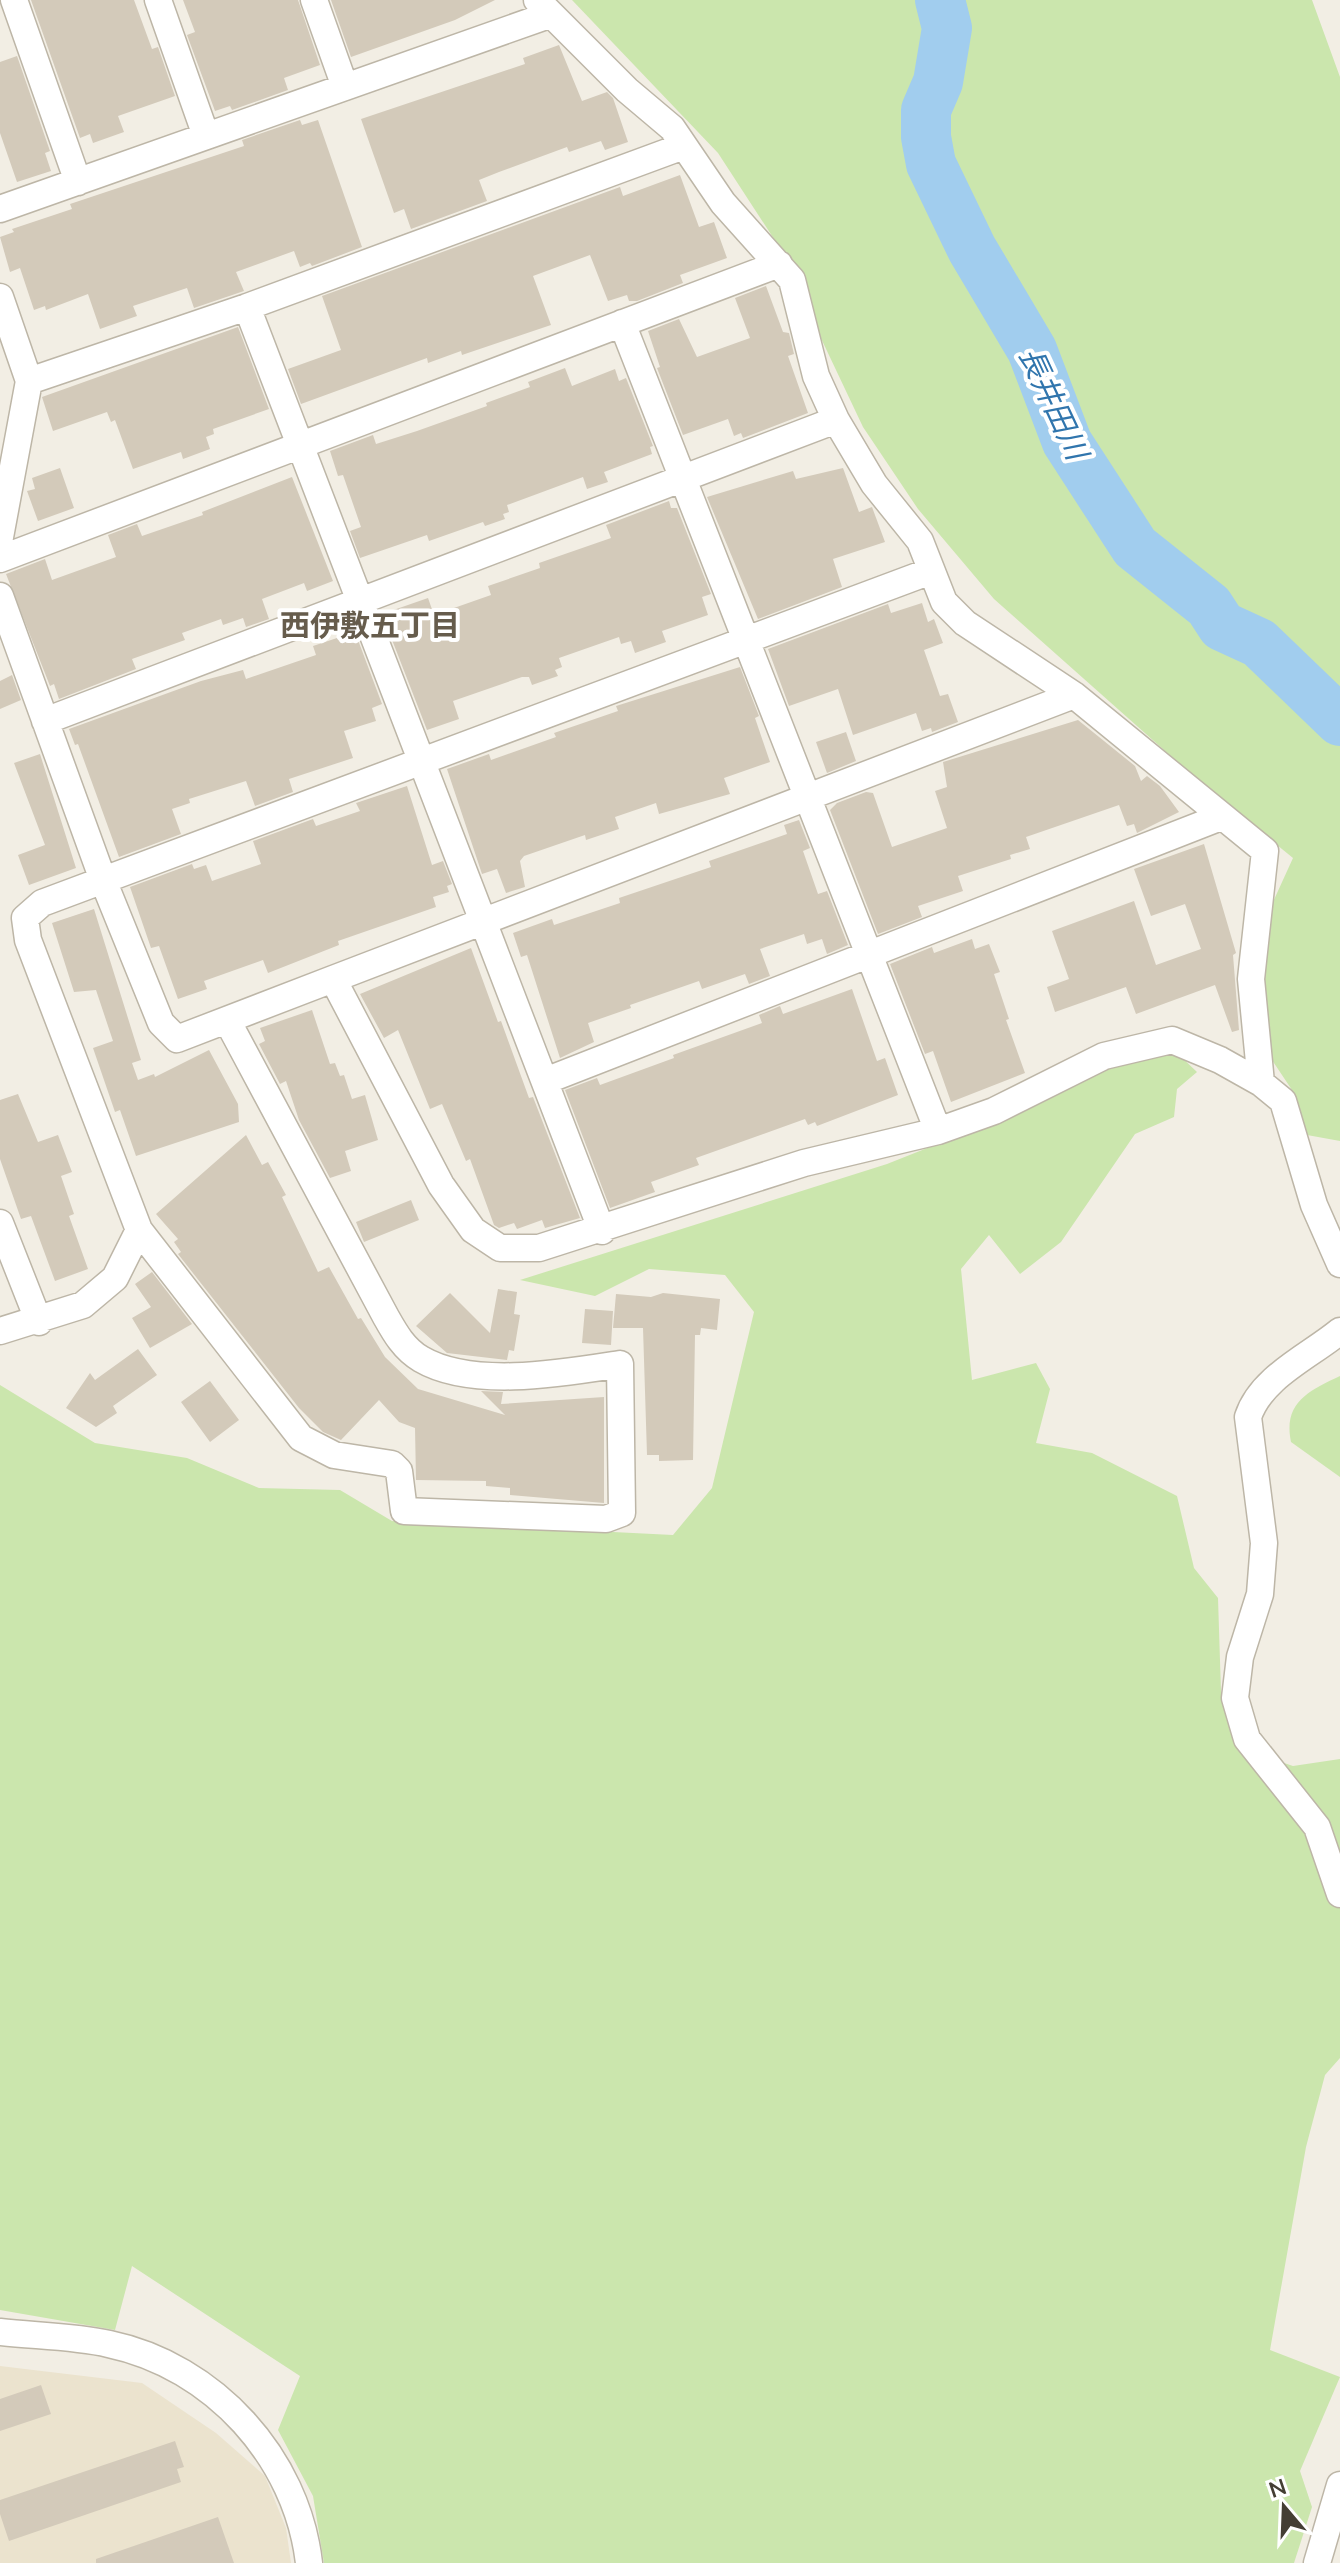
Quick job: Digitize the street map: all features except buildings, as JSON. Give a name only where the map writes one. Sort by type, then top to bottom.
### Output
[{"type":"street","points":[[14,0],[78,182]]},
{"type":"street","points":[[158,0],[206,136]]},
{"type":"street","points":[[314,0],[345,87]]},
{"type":"street","points":[[0,209],[345,87],[543,7],[672,128],[681,147],[723,203],[792,280],[816,376],[836,420],[874,484],[920,541],[944,602],[965,623],[1074,695],[1265,851],[1251,979],[1261,1083]]},
{"type":"street","points":[[29,381],[247,307],[681,147]]},
{"type":"street","points":[[0,559],[779,264]]},
{"type":"street","points":[[0,297],[29,381],[0,537]]},
{"type":"street","points":[[247,307],[602,1231]]},
{"type":"street","points":[[622,323],[938,1131]]},
{"type":"street","points":[[45,721],[836,420]]},
{"type":"street","points":[[227,1020],[401,1342],[420,1358],[454,1373],[550,1375],[620,1364],[622,1513],[606,1519],[404,1511],[399,1471],[392,1464],[334,1455],[301,1438],[139,1230],[28,940],[25,918],[42,903],[931,571]]},
{"type":"street","points":[[0,596],[103,880],[161,1023],[177,1039],[1074,695]]},
{"type":"street","points":[[545,1081],[1221,817]]},
{"type":"street","points":[[333,979],[441,1185],[473,1230],[500,1248],[539,1248],[602,1231],[804,1163],[938,1131],[994,1111],[1104,1056],[1172,1040],[1261,1083],[1283,1101],[1314,1205],[1340,1264]]},
{"type":"street","points":[[0,1223],[39,1322]]},
{"type":"street","points":[[0,1331],[39,1322],[83,1305],[115,1278],[139,1230]]},
{"type":"street","points":[[1340,1331],[1272,1381],[1248,1417],[1264,1543],[1260,1594],[1240,1657],[1235,1688],[1239,1719],[1247,1739],[1317,1827],[1340,1894]]},
{"type":"street","points":[[0,2332],[110,2344],[163,2364],[230,2407],[283,2473],[296,2502],[309,2563]]},
{"type":"street","points":[[1317,2563],[1340,2485]]},
{"type":"shaded area","points":[[0,2366],[142,2383],[216,2433],[265,2476],[286,2528],[291,2563],[0,2563]]},
{"type":"green space","points":[[572,0],[1312,0],[1340,77],[1340,1141],[1307,1135],[1294,1093],[1272,1060],[1265,1024],[1262,926],[1293,858],[1200,782],[994,599],[918,509],[863,427],[774,239],[718,153]]},
{"type":"green space","points":[[1176,1052],[1197,1072],[1177,1089],[1174,1117],[1135,1134],[1061,1242],[1020,1274],[989,1235],[961,1269],[972,1380],[1036,1363],[1050,1389],[1036,1443],[1092,1453],[1177,1496],[1194,1568],[1218,1598],[1221,1692],[1246,1750],[1293,1766],[1340,1759],[1340,2058],[1325,2075],[1306,2147],[1270,2350],[1340,2377],[1300,2471],[1312,2507],[1294,2563],[324,2563],[313,2496],[278,2430],[300,2376],[132,2266],[115,2330],[0,2310],[0,1385],[95,1443],[187,1458],[259,1488],[340,1490],[392,1521],[673,1535],[712,1488],[754,1312],[725,1275],[649,1269],[595,1296],[520,1280],[887,1164],[1043,1102],[1103,1066]]},
{"type":"green space","points":[[1340,1376],[1340,1477],[1291,1442],[1289,1429],[1300,1400]]},
{"type":"waterway","name":"長井田川","points":[[940,0],[947,28],[938,82],[926,110],[926,137],[931,164],[972,249],[1032,350],[1067,442],[1135,547],[1209,606],[1222,626],[1259,643],[1340,721]]},
{"type":"district","name":"西伊敷五丁目","points":[[370,625]]}]
